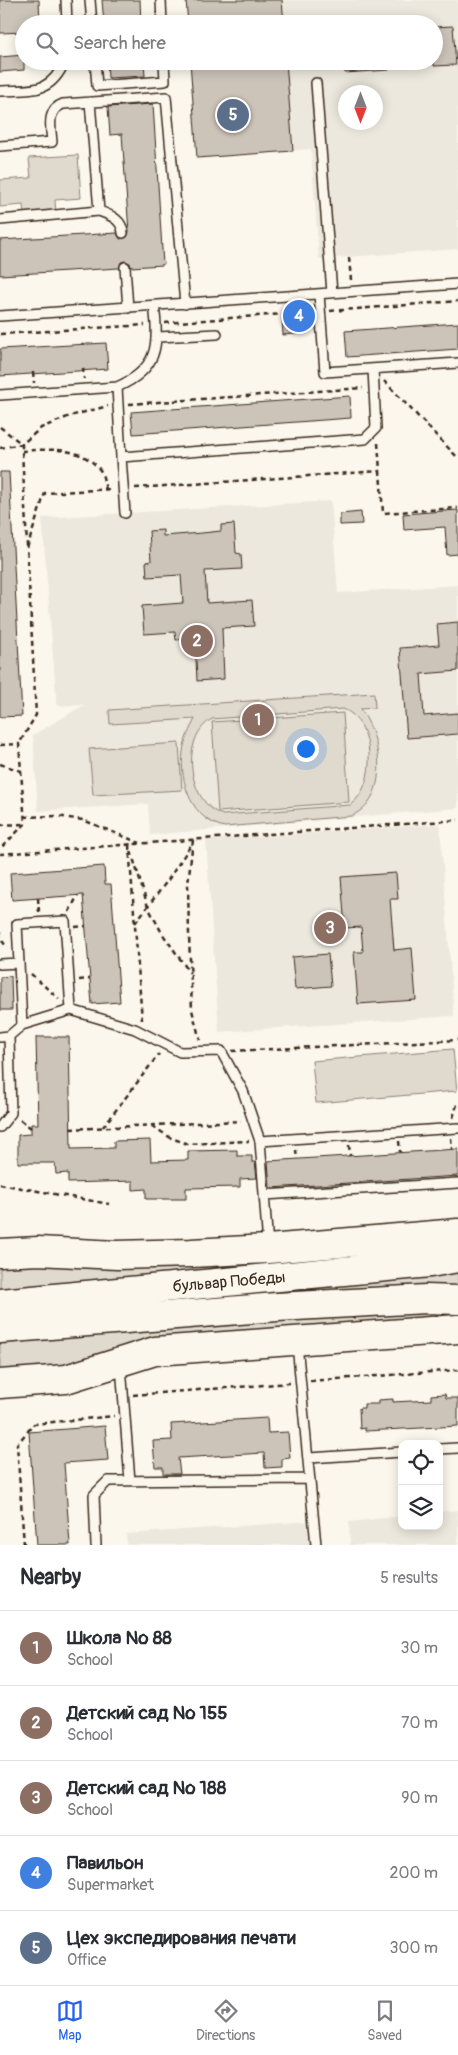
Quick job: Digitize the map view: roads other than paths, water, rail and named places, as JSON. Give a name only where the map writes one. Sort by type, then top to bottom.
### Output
[{"type":"main road","points":[[0,1253],[38,1251],[117,1255],[268,1249],[458,1233]]},
{"type":"main road","name":"бульвар Победы","points":[[0,1303],[421,1264],[458,1258]]},
{"type":"main road","name":"бульвар Победы","points":[[0,1329],[277,1307],[426,1299],[458,1300]]},
{"type":"main road","points":[[0,1384],[66,1379],[155,1351],[458,1329]]},
{"type":"lane","points":[[66,0],[67,15]]},
{"type":"lane","points":[[90,0],[91,15]]},
{"type":"lane","points":[[160,0],[161,15]]},
{"type":"lane","points":[[0,91],[39,89],[52,83],[61,70]]},
{"type":"lane","points":[[96,70],[97,86],[165,81],[164,70]]},
{"type":"lane","points":[[316,83],[332,293]]},
{"type":"lane","points":[[0,146],[52,142],[50,117],[58,106],[166,97],[185,304]]},
{"type":"lane","points":[[90,102],[99,212]]},
{"type":"lane","points":[[0,220],[99,212],[109,214],[118,221],[123,228],[123,232]]},
{"type":"lane","points":[[125,267],[128,308]]},
{"type":"lane","points":[[0,316],[458,284]]},
{"type":"lane","points":[[319,294],[325,372],[458,363]]},
{"type":"lane","points":[[0,395],[117,387],[131,381],[151,362],[158,338],[154,306]]},
{"type":"lane","points":[[158,338],[217,334]]},
{"type":"lane","points":[[121,457],[365,439],[376,428],[373,369]]},
{"type":"lane","points":[[117,387],[125,513]]},
{"type":"lane","points":[[22,1025],[17,924],[65,921],[71,1010]]},
{"type":"lane","points":[[0,964],[19,963]]},
{"type":"lane","points":[[0,1127],[11,1114],[4,1037],[22,1025],[71,1010],[144,1033],[180,1052],[221,1051],[243,1092],[260,1141],[268,1249]]},
{"type":"lane","points":[[260,1141],[454,1128]]},
{"type":"lane","points":[[264,1195],[458,1183]]},
{"type":"lane","points":[[297,1342],[316,1545]]},
{"type":"lane","points":[[121,1363],[130,1480]]},
{"type":"lane","points":[[443,1449],[458,1448]]},
{"type":"lane","points":[[309,1458],[398,1452]]},
{"type":"lane","points":[[96,1545],[94,1495],[108,1481],[310,1479]]},
{"type":"place","name":"Цех экспедирования печати","points":[[233,115]]},
{"type":"place","name":"Павильон","points":[[299,316]]},
{"type":"place","name":"Детский сад № 155","points":[[197,641]]},
{"type":"place","name":"Школа № 88","points":[[258,720]]},
{"type":"place","name":"Детский сад № 188","points":[[330,928]]}]
